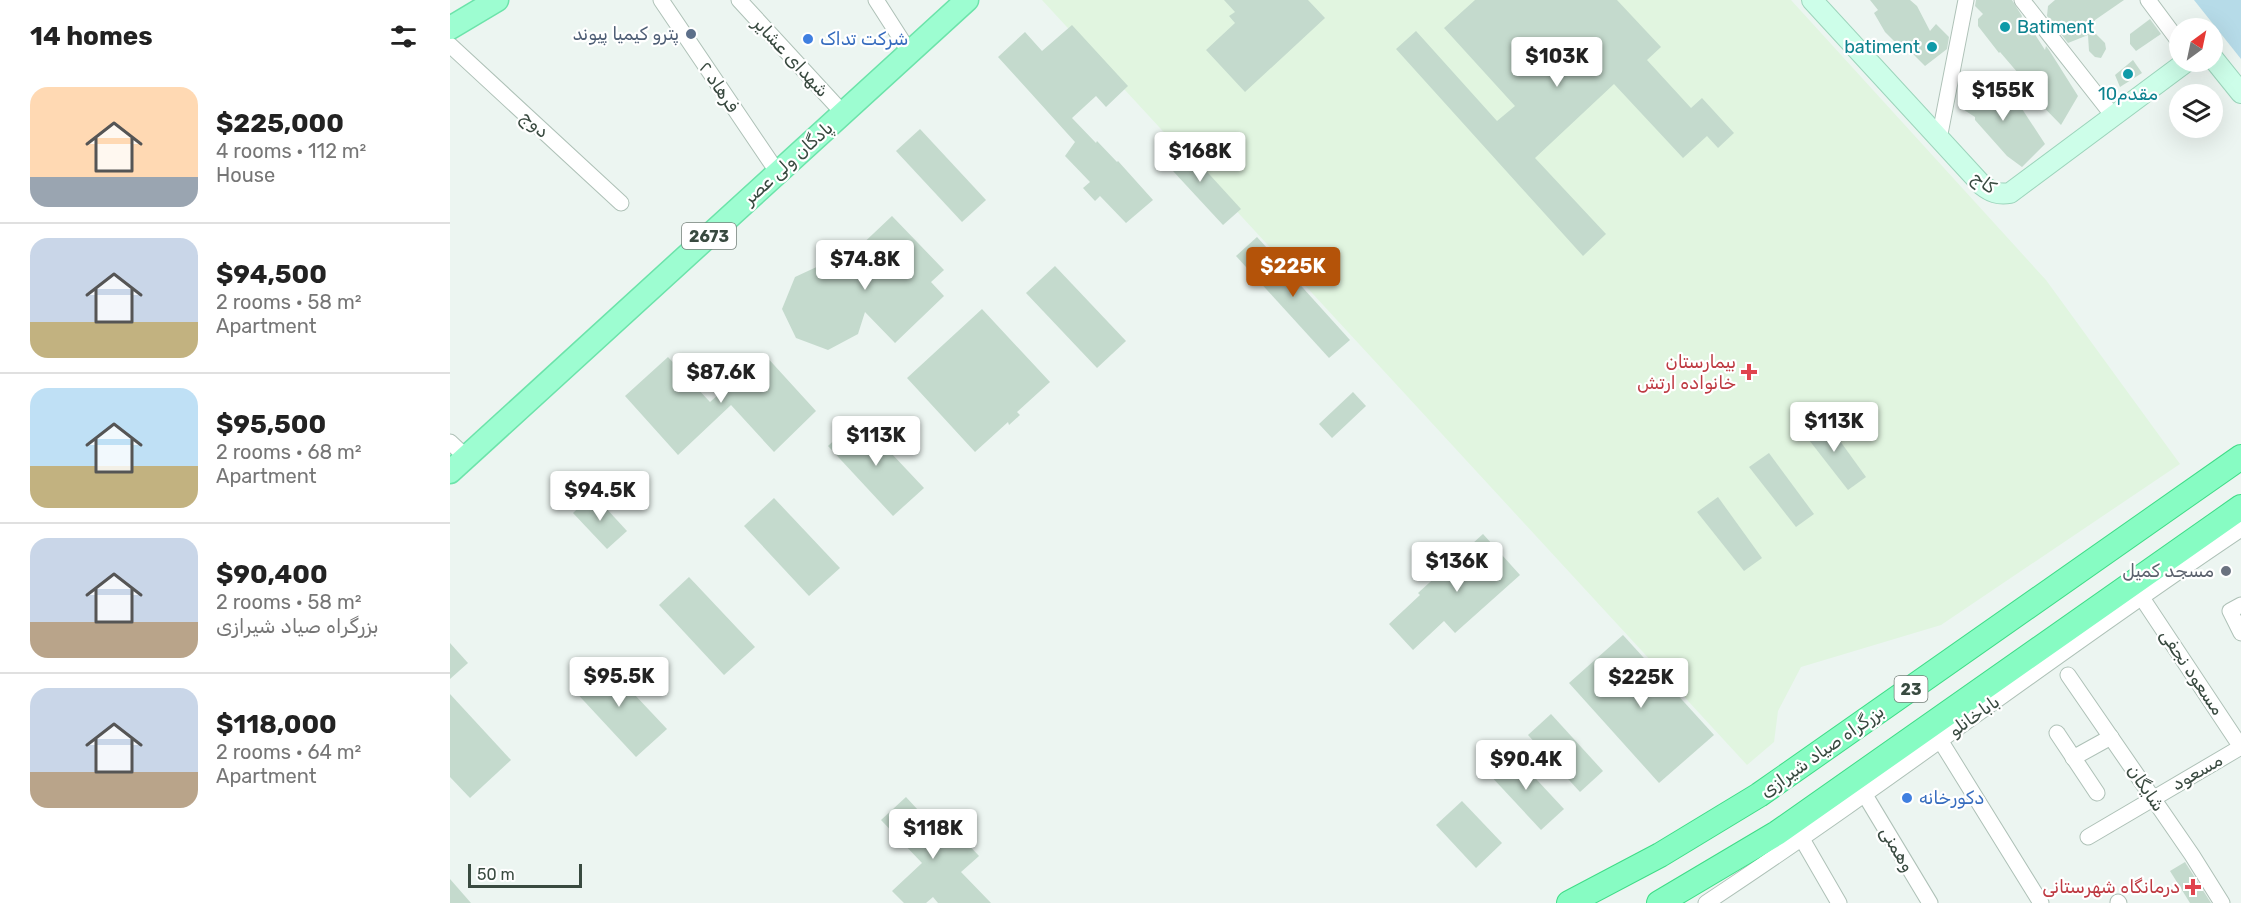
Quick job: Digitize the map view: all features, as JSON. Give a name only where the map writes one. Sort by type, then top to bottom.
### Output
[{"type":"highway","name":"بزرگراه صیاد شیرازی","points":[[1569,903],[1660,855],[1759,795],[2241,457]]},
{"type":"highway","name":"23","points":[[1659,903],[1777,833],[2241,507]]},
{"type":"main road","points":[[450,28],[497,0]]},
{"type":"main road","name":"پادگان ولی عصر","points":[[458,465],[967,0]]},
{"type":"main road","name":"کاج","points":[[1812,0],[1982,185],[2001,194],[2010,193],[2173,72]]},
{"type":"main road","points":[[2223,71],[2241,93]]},
{"type":"street","name":"فرهاد ۲","points":[[662,0],[778,173]]},
{"type":"street","name":"شهدای عشایر","points":[[739,0],[843,113]]},
{"type":"street","points":[[876,0],[910,53]]},
{"type":"street","points":[[1939,139],[1966,0]]},
{"type":"street","points":[[2022,0],[2114,117]]},
{"type":"street","points":[[2148,0],[2169,28]]},
{"type":"street","name":"دوج","points":[[450,45],[621,203]]},
{"type":"street","points":[[450,442],[458,465]]},
{"type":"street","name":"باباخانلو","points":[[1706,903],[1865,795],[2241,529]]},
{"type":"street","name":"مسعود نجفی","points":[[2142,598],[2241,747]]},
{"type":"street","points":[[2241,605],[2230,611],[2241,633]]},
{"type":"street","name":"شایگان","points":[[2068,675],[2222,903]]},
{"type":"street","points":[[2056,733],[2097,793]]},
{"type":"street","points":[[2073,758],[2111,737]]},
{"type":"street","points":[[1940,740],[2041,903]]},
{"type":"street","name":"مسعود","points":[[2088,837],[2241,747]]},
{"type":"street","name":"وهمنی","points":[[1865,795],[1930,903]]},
{"type":"street","points":[[1802,839],[1839,903]]},
{"type":"shaded area","name":"بیمارستان خانواده ارتش","points":[[1042,0],[1791,0],[2046,280],[2180,464],[1941,625],[1801,667],[1778,711],[1774,742],[1747,765]]},
{"type":"shaded area","points":[[2194,0],[2241,0],[2241,59],[2223,36],[2223,18],[2208,18]]},
{"type":"building","points":[[1224,0],[1308,0],[1325,18],[1245,92],[1206,50],[1235,23],[1229,16],[1235,12]]},
{"type":"building","points":[[1475,0],[1617,0],[1661,47],[1647,60],[1691,108],[1702,98],[1734,133],[1718,148],[1707,136],[1683,158],[1614,84],[1535,158],[1606,234],[1583,256],[1396,49],[1416,31],[1497,121],[1515,106],[1444,28]]},
{"type":"building","points":[[1870,0],[1910,0],[1917,6],[1930,31],[1936,24],[1949,37],[1947,49],[1925,66],[1905,46],[1902,49],[1885,32],[1874,13],[1878,10]]},
{"type":"building","points":[[1976,0],[2012,0],[2022,16],[2016,31],[2027,22],[2045,50],[2046,46],[2049,50],[2078,96],[2061,125],[2020,83],[2024,80],[1978,26],[1978,19],[1983,14],[1975,6]]},
{"type":"building","points":[[2055,0],[2124,0],[2095,20],[2092,30],[2105,43],[2106,49],[2101,58],[2095,57],[2089,51],[2088,35],[2068,43],[2047,16],[2048,6]]},
{"type":"building","points":[[2150,19],[2161,34],[2136,51],[2130,44],[2130,34]]},
{"type":"building","points":[[1072,25],[1128,86],[1106,107],[1096,96],[1072,118],[1096,143],[1097,141],[1118,161],[1153,200],[1126,223],[1100,196],[1095,201],[1083,188],[1090,182],[1065,156],[1075,142],[998,57],[1025,32],[1042,51]]},
{"type":"building","name":"10مقدم","points":[[2133,60],[2142,73],[2120,87],[2115,75]]},
{"type":"building","points":[[1978,81],[1989,86],[1991,84],[2007,95],[2011,92],[2045,144],[2022,167],[2007,156],[1975,120],[1975,117],[1958,106],[1966,98],[1964,94]]},
{"type":"building","points":[[920,129],[986,200],[962,222],[896,151]]},
{"type":"building","points":[[1178,140],[1241,209],[1223,225],[1160,157]]},
{"type":"building","points":[[892,216],[944,270],[931,282],[944,296],[895,343],[865,312],[858,334],[828,350],[796,338],[782,309],[795,277],[823,264],[836,269]]},
{"type":"building","points":[[1257,237],[1350,340],[1329,358],[1236,256]]},
{"type":"building","points":[[1055,266],[1126,341],[1097,368],[1026,293]]},
{"type":"building","points":[[982,309],[1050,382],[1017,412],[1020,415],[1009,425],[1008,422],[975,452],[907,378]]},
{"type":"building","points":[[764,354],[816,411],[774,452],[731,405],[678,455],[625,396],[668,357],[710,402]]},
{"type":"building","points":[[1353,392],[1366,406],[1332,438],[1319,424]]},
{"type":"building","points":[[1822,416],[1866,477],[1848,490],[1802,431]]},
{"type":"building","points":[[858,418],[924,488],[893,516],[828,446]]},
{"type":"building","points":[[1769,453],[1814,514],[1796,527],[1749,467]]},
{"type":"building","points":[[593,494],[627,531],[607,549],[573,513]]},
{"type":"building","points":[[1718,497],[1762,558],[1744,571],[1697,512]]},
{"type":"building","points":[[774,498],[840,568],[809,596],[744,526]]},
{"type":"building","points":[[1483,534],[1520,575],[1455,633],[1444,621],[1413,650],[1389,624],[1420,595],[1418,593]]},
{"type":"building","points":[[689,577],[755,647],[724,675],[659,605]]},
{"type":"building","points":[[1623,635],[1714,735],[1659,783],[1569,683]]},
{"type":"building","points":[[450,643],[468,663],[450,679]]},
{"type":"building","points":[[601,659],[667,729],[636,757],[571,687]]},
{"type":"building","points":[[450,694],[511,760],[470,798],[450,777]]},
{"type":"building","points":[[1551,714],[1603,771],[1580,792],[1528,735]]},
{"type":"building","points":[[1511,752],[1564,809],[1541,830],[1488,773]]},
{"type":"building","points":[[906,797],[941,835],[951,826],[979,856],[961,872],[991,903],[938,903],[933,897],[926,903],[904,903],[892,891],[922,863],[881,820]]},
{"type":"building","points":[[1462,801],[1502,843],[1476,868],[1436,825]]},
{"type":"building","name":"درمانگاه شهرستانی","points":[[2185,862],[2211,903],[2190,903],[2170,871]]},
{"type":"building","points":[[450,879],[471,903],[450,903]]},
{"type":"place","name":"Batiment","points":[[2005,27]]},
{"type":"place","name":"پترو کیمیا پیوند","points":[[691,34]]},
{"type":"place","name":"شرکت تداک","points":[[808,39]]},
{"type":"place","name":"batiment","points":[[1932,47]]},
{"type":"place","name":"10مقدم","points":[[2128,74]]},
{"type":"place","name":"بیمارستان خانواده ارتش","points":[[1749,372]]},
{"type":"place","name":"مسجد کمیل","points":[[2226,571]]},
{"type":"place","name":"دکورخانه","points":[[1907,798]]},
{"type":"place","name":"درمانگاه شهرستانی","points":[[2193,887]]}]
